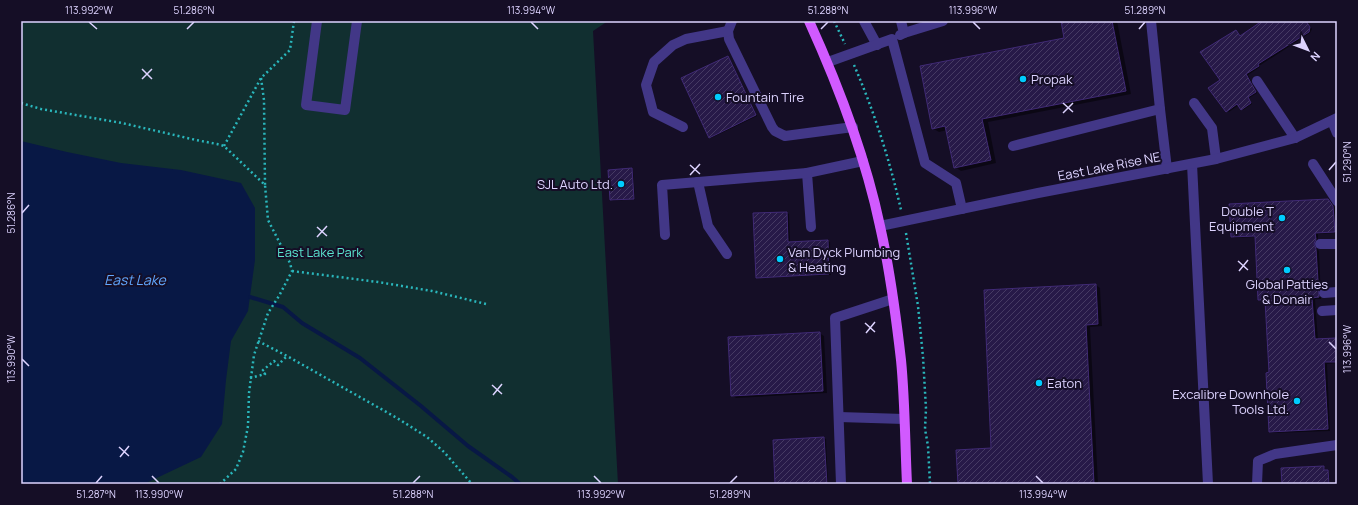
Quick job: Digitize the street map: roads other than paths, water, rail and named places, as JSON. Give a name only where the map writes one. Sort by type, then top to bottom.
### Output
[{"type":"main road","points":[[809,21],[828,62],[853,128],[880,226],[893,299],[901,361],[907,484]]},
{"type":"street","points":[[317,21],[306,105],[345,110],[357,21]]},
{"type":"street","points":[[732,21],[728,31],[733,46],[775,131],[785,136],[853,128]]},
{"type":"street","points":[[864,21],[877,45]]},
{"type":"street","points":[[901,21],[904,34]]},
{"type":"street","points":[[828,62],[943,21]]},
{"type":"street","points":[[1151,21],[1167,169]]},
{"type":"street","points":[[683,127],[653,112],[646,85],[654,62],[673,45],[686,39],[728,31]]},
{"type":"street","points":[[892,39],[925,163],[956,183],[962,209]]},
{"type":"street","points":[[1257,81],[1295,138]]},
{"type":"street","points":[[1194,103],[1212,128],[1216,159]]},
{"type":"street","points":[[1013,146],[1160,109]]},
{"type":"street","points":[[1334,120],[1337,133]]},
{"type":"street","name":"East Lake Rise NE","points":[[880,226],[1038,193],[1216,159],[1295,138],[1334,120]]},
{"type":"street","points":[[665,235],[662,185],[807,174],[863,161]]},
{"type":"street","points":[[1192,164],[1208,484]]},
{"type":"street","points":[[1313,164],[1337,201]]},
{"type":"street","points":[[807,174],[811,227]]},
{"type":"street","points":[[698,182],[708,226],[727,254]]},
{"type":"street","points":[[1320,244],[1337,244]]},
{"type":"street","points":[[1324,293],[1337,292]]},
{"type":"street","points":[[842,484],[835,318],[893,299]]},
{"type":"street","points":[[1322,310],[1337,310]]},
{"type":"street","points":[[839,417],[904,420]]},
{"type":"street","points":[[1257,484],[1258,461],[1274,454],[1337,445]]},
{"type":"water","name":"East Lake","points":[[21,141],[121,163],[181,170],[241,183],[255,208],[255,260],[248,311],[231,341],[222,424],[201,457],[144,484],[21,484]]},
{"type":"waterway","points":[[250,297],[283,307],[302,323],[360,358],[421,406],[468,446],[520,484]]},
{"type":"place","name":"Propak","points":[[1023,79]]},
{"type":"place","name":"Fountain Tire","points":[[718,97]]},
{"type":"place","name":"SJL Auto Ltd.","points":[[621,184]]},
{"type":"place","name":"Double T Equipment","points":[[1282,218]]},
{"type":"place","name":"Van Dyck Plumbing & Heating","points":[[780,259]]},
{"type":"place","name":"Global Patties & Donair","points":[[1287,270]]},
{"type":"place","name":"Eaton","points":[[1039,383]]},
{"type":"place","name":"Excalibre Downhole Tools Ltd.","points":[[1297,401]]},
{"type":"park label","name":"East Lake Park","points":[[320,252]]}]
